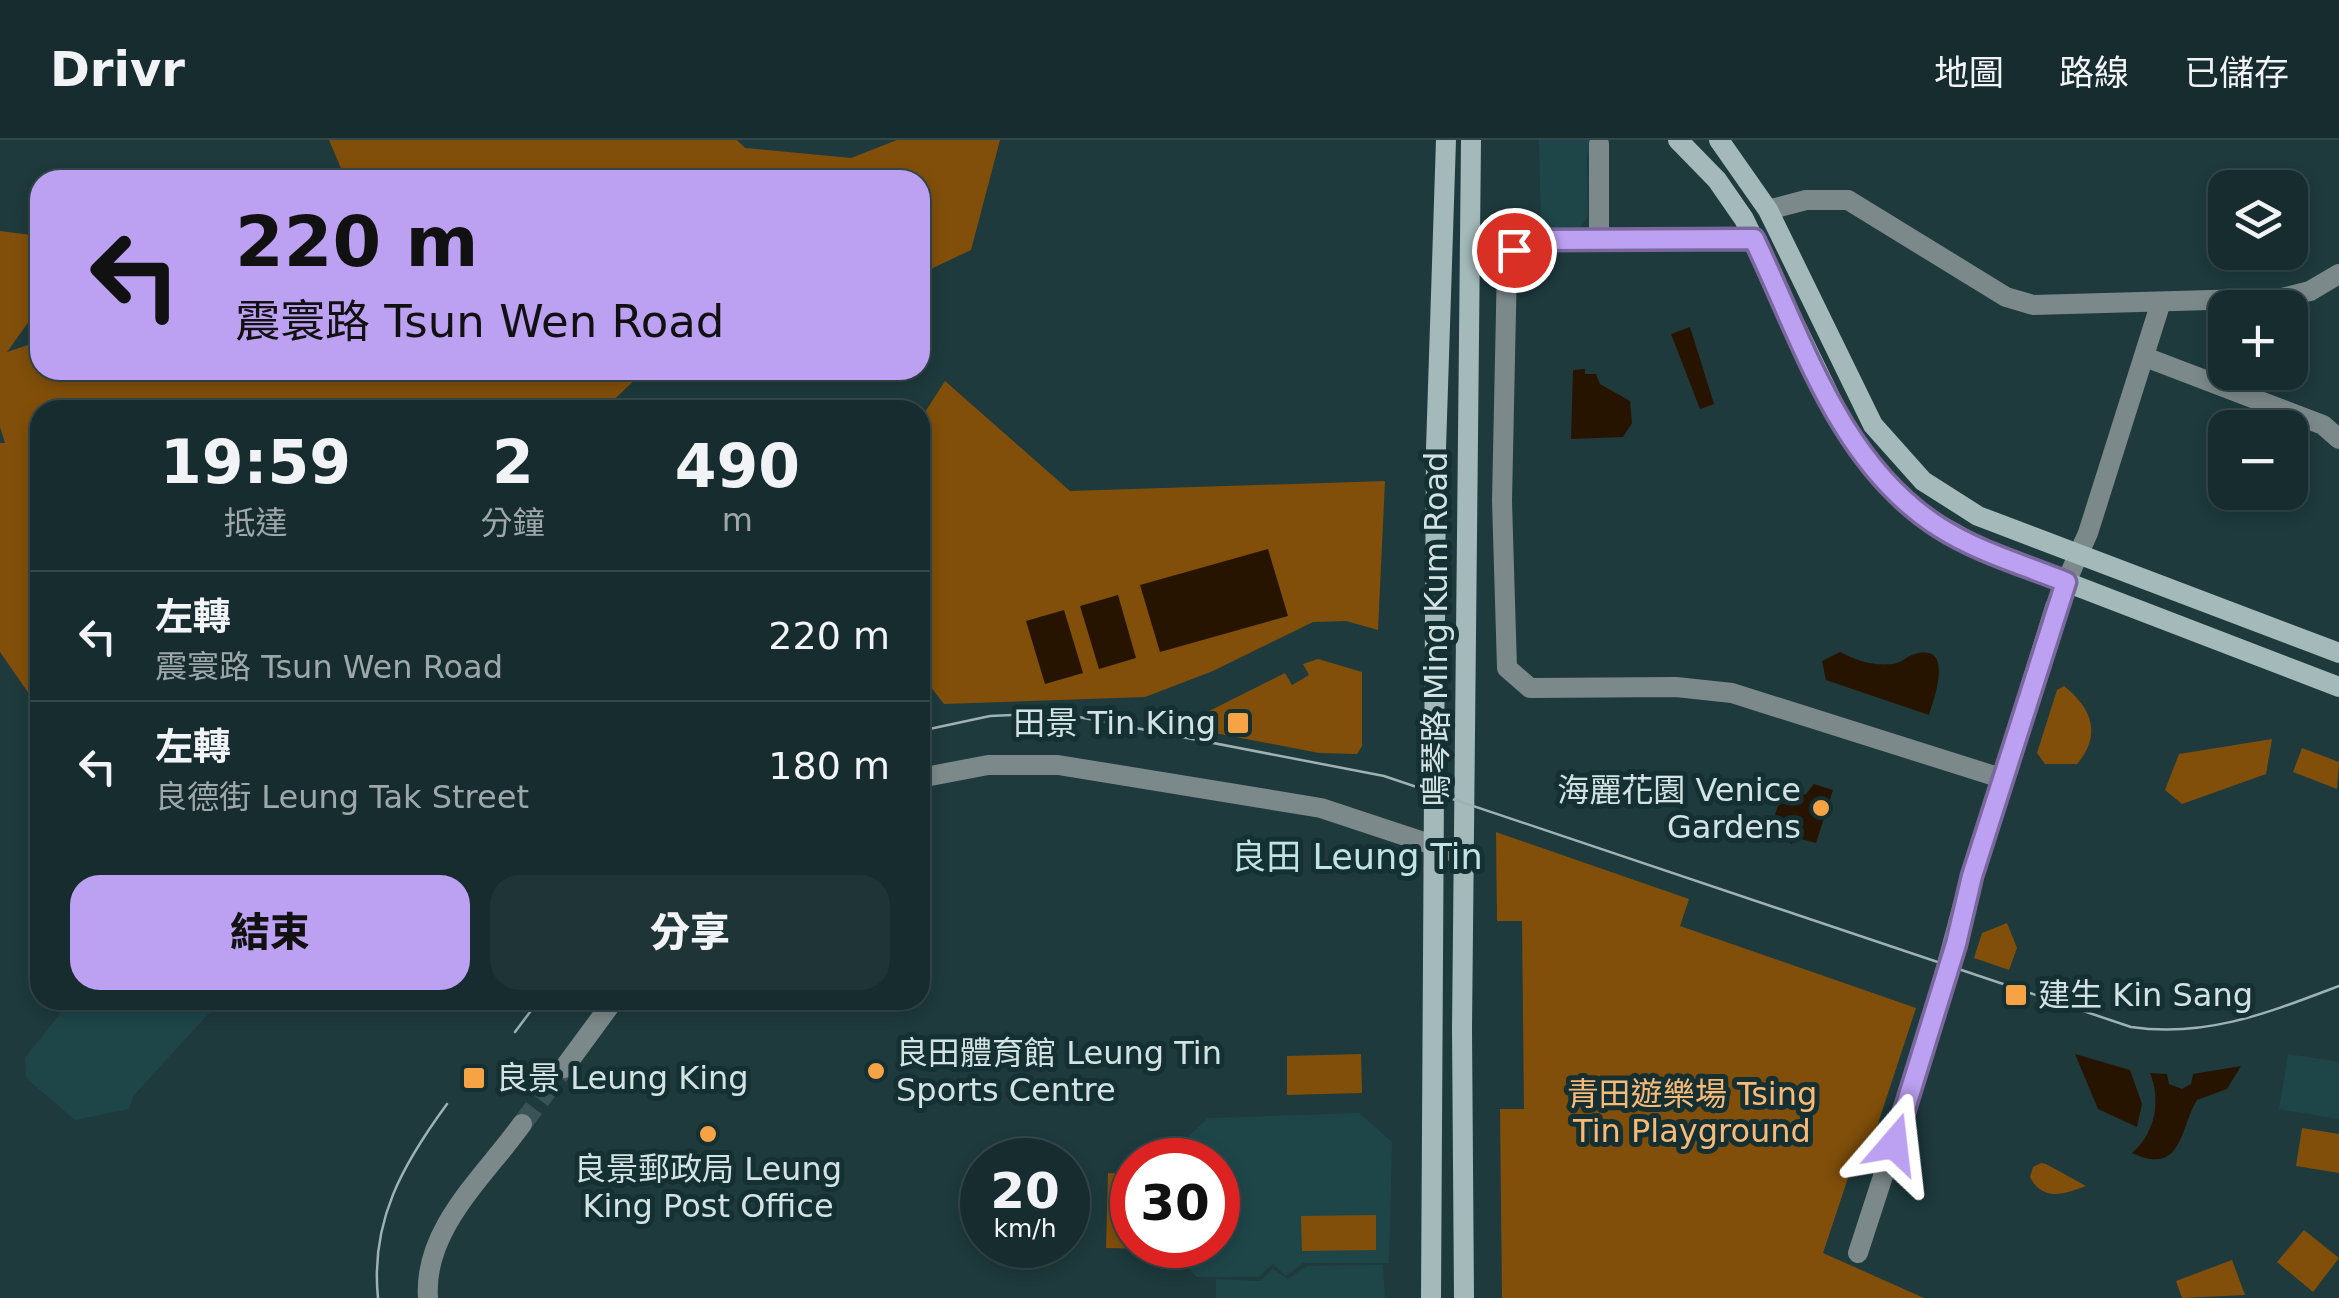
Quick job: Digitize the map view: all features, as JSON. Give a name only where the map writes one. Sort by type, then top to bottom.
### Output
[{"type":"main road","name":"鳴琴路 Ming Kum Road","points":[[1431,1298],[1436,450],[1446,140]]},
{"type":"main road","name":"鳴琴路 Ming Kum Road","points":[[1464,1298],[1467,197],[1471,140]]},
{"type":"main road","points":[[1678,140],[1717,180],[1754,239],[1838,415],[1882,479],[1920,514],[1952,535],[2339,687]]},
{"type":"main road","points":[[1720,140],[1768,210],[1860,404],[1888,445],[1923,481],[1959,506],[2339,653]]},
{"type":"street","points":[[1599,144],[1599,239]]},
{"type":"street","points":[[1768,210],[1806,200],[1848,200],[2024,304],[2160,305],[2282,298],[2310,292],[2339,274]]},
{"type":"street","points":[[1754,239],[1528,242],[1506,263],[1502,501],[1508,668],[1530,688],[1676,687],[1732,694],[2002,778]]},
{"type":"street","points":[[1858,1253],[1925,1047],[2002,778],[2160,305]]},
{"type":"street","points":[[2144,357],[2323,425],[2339,439]]},
{"type":"street","points":[[930,776],[988,765],[1058,765],[1321,808],[1466,856]]},
{"type":"street","points":[[564,1068],[607,1010]]},
{"type":"street","points":[[428,1298],[429,1268],[442,1232],[522,1124]]},
{"type":"shaded area","points":[[1539,140],[1592,140],[1587,156],[1588,216],[1579,229],[1541,230]]},
{"type":"shaded area","points":[[1690,327],[1714,404],[1700,409],[1671,334]]},
{"type":"shaded area","points":[[1585,369],[1585,374],[1596,374],[1600,384],[1630,401],[1632,423],[1623,437],[1571,439],[1573,370]]},
{"type":"shaded area","points":[[1268,549],[1288,616],[1160,652],[1140,585]]},
{"type":"shaded area","points":[[1118,595],[1136,658],[1099,669],[1080,606]]},
{"type":"shaded area","points":[[1064,610],[1083,673],[1045,684],[1026,621]]},
{"type":"shaded area","points":[[1840,652],[1878,664],[1896,663],[1915,654],[1935,657],[1939,674],[1929,715],[1826,680],[1822,661]]},
{"type":"shaded area","points":[[1814,784],[1833,790],[1816,843],[1801,839],[1791,844],[1785,834],[1770,829],[1779,803],[1806,794]]},
{"type":"shaded area","points":[[63,1010],[212,1010],[134,1095],[129,1109],[75,1120],[26,1078],[25,1058]]},
{"type":"shaded area","points":[[2075,1054],[2130,1070],[2142,1104],[2137,1127],[2098,1109]]},
{"type":"shaded area","points":[[2288,1054],[2339,1062],[2339,1119],[2279,1109]]},
{"type":"shaded area","points":[[2241,1066],[2227,1089],[2197,1100],[2170,1154],[2149,1159],[2132,1153],[2146,1135],[2154,1115],[2150,1073],[2167,1074],[2169,1084],[2182,1089],[2191,1084],[2193,1074]]},
{"type":"shaded area","points":[[1359,1113],[1392,1142],[1389,1263],[1303,1263],[1286,1276],[1273,1264],[1258,1277],[1197,1277],[1187,1268],[1240,1268],[1240,1138],[1187,1138],[1208,1118]]},
{"type":"shaded area","points":[[1383,1265],[1385,1298],[1216,1298],[1216,1279],[1260,1281],[1273,1269],[1288,1279],[1307,1266]]},
{"type":"green space","points":[[329,140],[737,140],[745,148],[851,158],[897,140],[1000,140],[971,250],[930,269],[930,170],[342,170]]},
{"type":"green space","points":[[0,231],[30,235],[30,320],[7,352],[30,344],[30,380],[635,380],[614,400],[30,400],[30,695],[0,652],[0,443],[5,443],[0,427]]},
{"type":"green space","points":[[945,381],[1070,491],[1385,481],[1378,630],[1346,621],[1313,622],[1213,671],[1145,697],[944,704],[930,686],[930,404]]},
{"type":"green space","points":[[1318,659],[1362,672],[1362,746],[1357,754],[1319,753],[1179,726],[1285,673],[1292,685],[1309,675],[1303,664]]},
{"type":"green space","points":[[2064,686],[2087,713],[2089,743],[2077,764],[2045,764],[2037,753],[2057,690]]},
{"type":"green space","points":[[2272,739],[2266,774],[2182,804],[2165,790],[2179,754]]},
{"type":"green space","points":[[2302,748],[2339,762],[2337,789],[2293,772]]},
{"type":"green space","name":"青田遊樂場 Tsing Tin Playground","points":[[1496,832],[1689,899],[1680,926],[1916,1008],[1868,1154],[1857,1151],[1823,1253],[1924,1298],[1502,1298],[1500,1109],[1524,1109],[1522,921],[1497,921]]},
{"type":"green space","points":[[2007,923],[2017,948],[2009,970],[1974,958],[1982,933]]},
{"type":"green space","points":[[1361,1054],[1362,1093],[1287,1095],[1287,1056]]},
{"type":"green space","points":[[2302,1128],[2339,1134],[2339,1173],[2296,1166]]},
{"type":"green space","points":[[2041,1163],[2086,1186],[2055,1194],[2041,1190],[2030,1177],[2033,1167]]},
{"type":"green space","points":[[1108,1173],[1110,1248],[1106,1248]]},
{"type":"green space","points":[[1376,1215],[1376,1250],[1302,1251],[1301,1216]]},
{"type":"green space","points":[[2304,1230],[2339,1258],[2313,1292],[2277,1262]]},
{"type":"green space","points":[[2232,1260],[2245,1295],[2182,1298],[2176,1281]]},
{"type":"tunnel","points":[[522,1124],[564,1068]]},
{"type":"tram line","points":[[930,729],[990,716],[1058,713],[1384,776],[2131,1027],[2212,1026],[2339,986]]},
{"type":"tram line","points":[[515,1032],[532,1010]]},
{"type":"tram line","points":[[378,1298],[379,1244],[393,1195],[447,1104]]},
{"type":"place","name":"田景 Tin King","points":[[1238,723]]},
{"type":"place","name":"海麗花園 Venice Gardens","points":[[1821,808]]},
{"type":"place","name":"建生 Kin Sang","points":[[2016,995]]},
{"type":"place","name":"良田體育館 Leung Tin Sports Centre","points":[[876,1071]]},
{"type":"place","name":"良景 Leung King","points":[[474,1078]]},
{"type":"place","name":"良景郵政局 Leung King Post Office","points":[[708,1134]]},
{"type":"district","name":"良田 Leung Tin","points":[[1357,857]]},
{"type":"route","points":[[1514,250],[1539,240],[1754,239],[1850,438],[1882,479],[1920,514],[1964,541],[2066,582],[1962,908],[1956,944],[1894,1144]]}]
